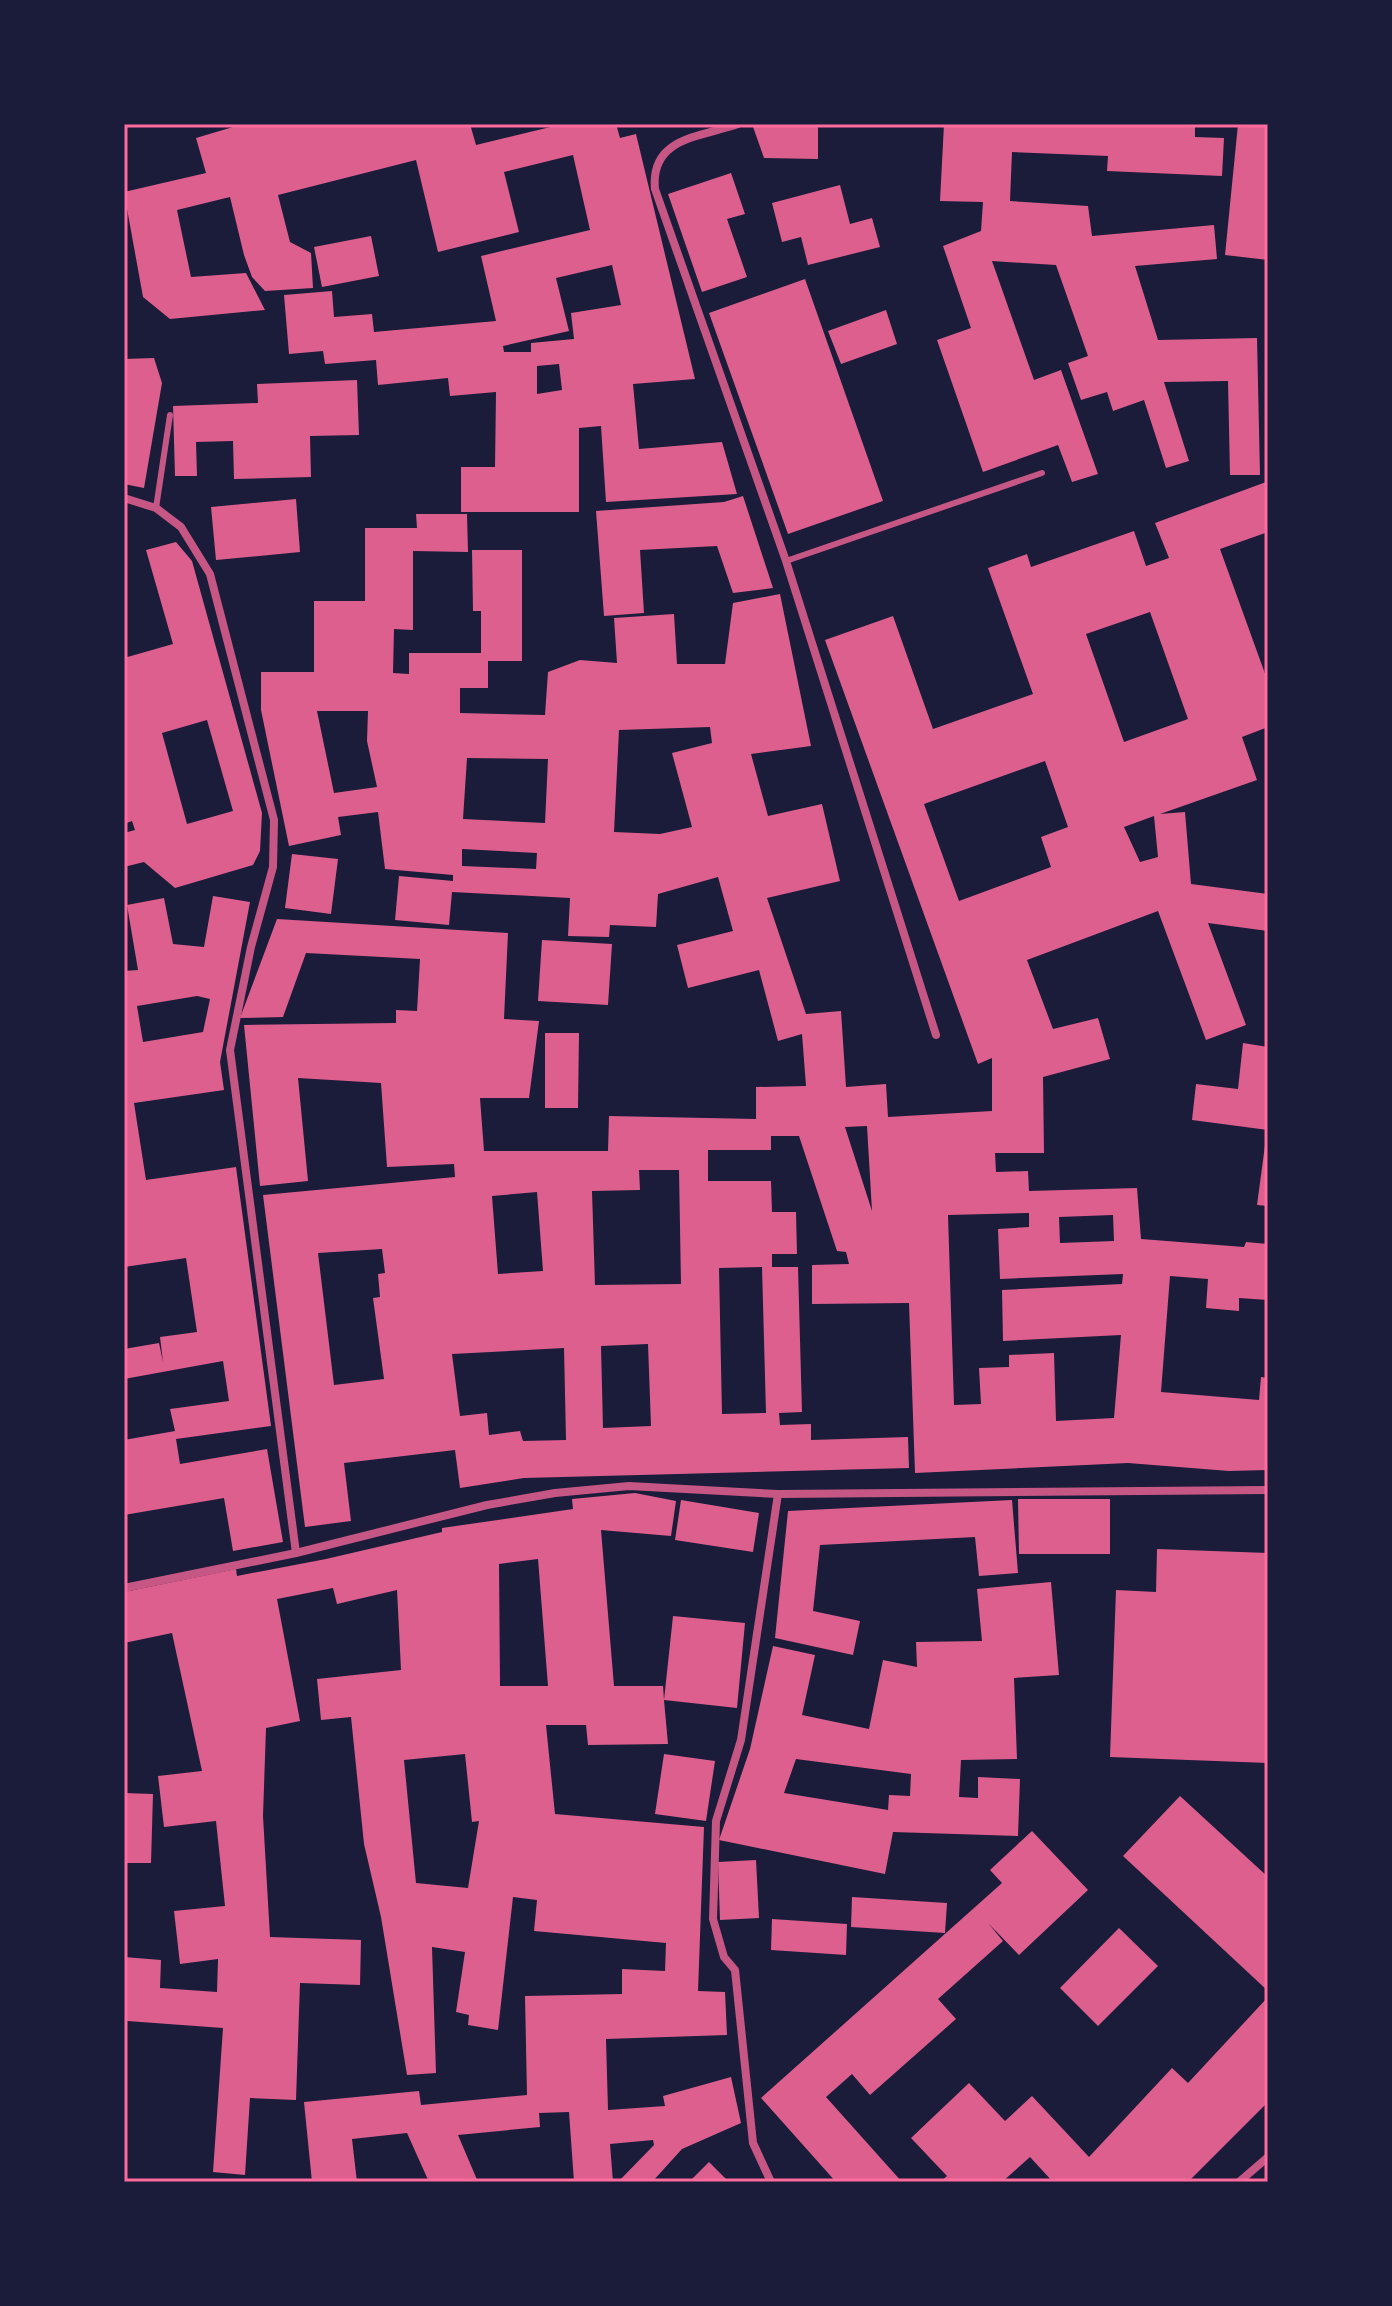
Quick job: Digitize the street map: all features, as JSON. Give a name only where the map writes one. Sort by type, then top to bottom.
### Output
[{"type":"street","points":[[738,124],[676,143],[659,159],[653,172],[655,189],[786,561],[936,1035]]},
{"type":"street","points":[[124,498],[156,508],[181,527],[210,574],[274,820],[273,867],[251,947],[230,1050],[296,1553]]},
{"type":"street","points":[[124,1588],[296,1553],[487,1505],[555,1493],[629,1486],[778,1494],[1268,1490]]},
{"type":"street","points":[[771,2182],[753,2143],[735,1970],[724,1957],[713,1919],[716,1821],[741,1740],[778,1494]]},
{"type":"street","points":[[1239,2182],[1268,2157]]},
{"type":"lane","points":[[156,508],[170,415]]},
{"type":"lane","points":[[786,561],[1042,473]]},
{"type":"building","points":[[243,124],[470,124],[476,145],[563,124],[616,124],[620,138],[636,134],[695,379],[633,384],[639,449],[722,442],[737,494],[606,502],[601,426],[579,428],[579,512],[461,512],[461,467],[495,467],[496,392],[450,396],[448,378],[378,385],[376,360],[325,364],[323,351],[289,354],[284,295],[332,291],[334,317],[372,314],[374,332],[496,321],[481,256],[590,230],[573,155],[504,172],[519,232],[438,252],[416,160],[278,195],[290,242],[311,253],[313,288],[265,291],[252,277],[230,197],[177,210],[191,277],[246,273],[265,310],[170,319],[143,297],[124,192],[206,173],[196,138]],"holes":[[[612,265],[621,305],[571,313],[574,339],[531,343],[531,352],[504,352],[503,346],[569,331],[556,278]],[[559,364],[562,390],[537,394],[537,366]]]},
{"type":"building","points":[[752,124],[818,124],[818,159],[764,158]]},
{"type":"building","points":[[944,124],[1157,124],[1195,127],[1195,137],[1224,138],[1222,176],[1107,171],[1108,156],[1012,152],[1010,201],[1088,206],[1092,236],[1214,225],[1217,259],[1135,266],[1158,340],[1257,338],[1260,475],[1230,475],[1228,381],[1164,382],[1189,461],[1166,468],[1144,400],[1113,411],[1107,392],[1081,400],[1068,363],[1088,356],[1056,265],[992,261],[1034,380],[1061,370],[1098,474],[1072,482],[1058,445],[983,472],[937,340],[971,328],[943,246],[981,231],[983,202],[940,201]]},
{"type":"building","points":[[1238,124],[1268,124],[1265,190],[1268,190],[1268,260],[1225,255]]},
{"type":"building","points":[[731,173],[745,214],[727,219],[747,277],[702,292],[668,194]]},
{"type":"building","points":[[840,185],[850,224],[872,218],[880,247],[808,265],[801,237],[782,242],[772,203]]},
{"type":"building","points":[[371,236],[379,276],[322,287],[314,247]]},
{"type":"building","points":[[805,279],[883,501],[788,534],[709,313]]},
{"type":"building","points":[[886,310],[897,344],[841,364],[828,331]]},
{"type":"building","points":[[154,358],[162,383],[144,488],[124,484],[124,359]]},
{"type":"building","points":[[357,380],[359,435],[310,436],[311,477],[234,479],[233,441],[196,442],[197,476],[175,476],[173,406],[258,403],[257,384]]},
{"type":"building","points":[[1266,482],[1268,532],[1220,549],[1268,682],[1268,727],[1242,737],[1257,780],[1160,814],[1185,812],[1191,884],[1268,894],[1268,931],[1208,923],[1246,1025],[1206,1040],[1158,911],[1027,960],[1053,1029],[1098,1018],[1110,1059],[1043,1077],[1044,1153],[995,1153],[996,1172],[1028,1171],[1029,1191],[1137,1188],[1141,1239],[1244,1247],[1246,1242],[1268,1244],[1268,1300],[1239,1298],[1239,1311],[1206,1308],[1208,1279],[1170,1276],[1161,1392],[1259,1400],[1261,1377],[1268,1378],[1268,1470],[1229,1471],[1128,1463],[915,1473],[909,1303],[812,1304],[812,1265],[849,1264],[846,1252],[837,1251],[799,1136],[771,1136],[771,1150],[708,1150],[708,1181],[771,1181],[772,1212],[796,1212],[797,1254],[772,1254],[772,1267],[798,1267],[802,1412],[779,1413],[780,1425],[811,1424],[811,1440],[908,1437],[909,1468],[524,1478],[460,1488],[455,1450],[344,1463],[351,1521],[305,1527],[263,1195],[455,1177],[454,1164],[387,1167],[381,1083],[298,1078],[308,1181],[260,1186],[244,1025],[396,1023],[396,1010],[417,1011],[420,959],[306,953],[283,1017],[240,1018],[277,919],[508,933],[504,1019],[539,1021],[529,1098],[480,1098],[484,1151],[608,1151],[609,1116],[756,1119],[756,1087],[806,1086],[802,1034],[778,1041],[759,970],[688,988],[677,945],[733,931],[718,877],[658,894],[656,927],[610,925],[609,937],[568,936],[570,898],[452,892],[449,925],[395,920],[399,876],[453,881],[453,875],[385,869],[378,812],[338,817],[341,835],[289,846],[261,710],[261,672],[314,672],[314,601],[365,601],[365,528],[417,528],[416,514],[467,514],[468,552],[413,551],[413,630],[394,629],[393,673],[409,674],[409,653],[481,653],[481,611],[473,611],[472,550],[522,550],[522,661],[488,661],[488,688],[460,688],[460,713],[545,715],[548,672],[580,660],[617,663],[614,618],[674,614],[677,664],[725,664],[733,603],[780,594],[811,746],[751,754],[768,816],[822,804],[840,881],[767,898],[806,1014],[841,1011],[846,1087],[886,1084],[888,1117],[992,1111],[992,1058],[978,1064],[825,640],[893,616],[933,729],[1033,694],[988,568],[1027,554],[1031,567],[1134,531],[1146,566],[1169,558],[1155,523]],"holes":[[[1150,612],[1188,719],[1124,742],[1086,634]],[[317,711],[368,711],[367,741],[377,787],[334,793]],[[710,727],[712,743],[672,753],[692,827],[660,834],[614,832],[619,730]],[[467,758],[548,759],[545,823],[463,819]],[[1045,761],[1068,827],[1041,837],[1051,867],[959,901],[924,804]],[[1154,816],[1158,857],[1140,862],[1124,827]],[[462,849],[537,853],[536,869],[462,866]],[[867,1126],[872,1211],[845,1127]],[[639,1170],[679,1170],[681,1284],[595,1285],[592,1191],[640,1190]],[[537,1192],[543,1271],[498,1274],[492,1196]],[[1029,1213],[1029,1227],[998,1229],[1000,1279],[1123,1274],[1122,1284],[1002,1290],[1003,1341],[1121,1335],[1114,1418],[1056,1421],[1054,1353],[1009,1355],[1009,1367],[979,1368],[981,1404],[954,1405],[948,1215]],[[1113,1215],[1114,1241],[1060,1243],[1059,1217]],[[382,1249],[385,1273],[378,1274],[380,1297],[373,1298],[384,1379],[334,1385],[318,1253]],[[762,1267],[766,1413],[722,1414],[719,1268]],[[648,1344],[651,1426],[603,1428],[601,1346]],[[564,1348],[566,1440],[523,1441],[520,1431],[489,1435],[487,1413],[460,1416],[452,1354]]]},
{"type":"building","points":[[743,496],[773,588],[733,593],[717,546],[640,550],[644,613],[604,616],[596,511],[724,502]]},
{"type":"building","points":[[296,499],[300,552],[216,560],[211,507]]},
{"type":"building","points":[[176,542],[192,561],[262,813],[260,851],[253,865],[175,888],[144,862],[124,867],[124,833],[135,830],[132,821],[124,824],[124,658],[173,644],[146,550]],"holes":[[[207,720],[233,811],[187,824],[162,733]]]},
{"type":"building","points":[[292,854],[338,859],[331,914],[285,908]]},
{"type":"building","points":[[213,896],[250,902],[220,1062],[224,1090],[134,1103],[146,1180],[236,1167],[271,1426],[176,1439],[180,1464],[267,1449],[283,1542],[233,1551],[224,1498],[124,1515],[124,1440],[175,1431],[170,1409],[229,1401],[223,1361],[124,1379],[124,1349],[159,1343],[163,1362],[160,1337],[197,1332],[186,1258],[124,1267],[124,971],[138,970],[127,905],[164,898],[173,944],[204,947]],"holes":[[[197,996],[210,999],[203,1032],[143,1042],[137,1006]]]},
{"type":"building","points":[[542,940],[612,944],[608,1005],[538,1001]]},
{"type":"building","points":[[545,1033],[579,1033],[578,1108],[545,1108]]},
{"type":"building","points":[[1243,1043],[1268,1047],[1268,1130],[1192,1120],[1196,1084],[1238,1089]]},
{"type":"building","points":[[1268,1138],[1268,1206],[1257,1205]]},
{"type":"building","points":[[635,1493],[676,1501],[671,1536],[601,1530],[614,1686],[663,1686],[668,1744],[588,1745],[586,1725],[546,1725],[555,1814],[704,1827],[698,1991],[725,1992],[727,2035],[606,2039],[608,2110],[665,2106],[663,2096],[731,2077],[741,2123],[682,2149],[652,2182],[618,2182],[654,2145],[653,2140],[610,2144],[613,2182],[574,2182],[569,2112],[539,2113],[540,2127],[458,2135],[478,2182],[429,2182],[407,2133],[352,2139],[357,2182],[312,2182],[304,2102],[419,2091],[421,2105],[527,2095],[525,1996],[622,1994],[622,1969],[665,1971],[666,1943],[534,1931],[537,1900],[513,1897],[498,2030],[468,2025],[469,2015],[456,2012],[465,1952],[432,1947],[436,2073],[407,2075],[381,1917],[364,1844],[351,1717],[321,1720],[317,1679],[401,1670],[397,1590],[337,1604],[333,1588],[277,1599],[300,1721],[266,1728],[263,1816],[270,1937],[361,1940],[360,1985],[300,1983],[296,2100],[250,2098],[245,2175],[213,2172],[223,2028],[127,2021],[124,2037],[124,1957],[161,1960],[160,1988],[217,1992],[218,1959],[180,1964],[174,1911],[225,1906],[216,1821],[164,1827],[158,1776],[202,1771],[172,1633],[124,1643],[124,1592],[236,1569],[237,1576],[326,1559],[442,1532],[442,1528],[573,1509],[572,1499]],"holes":[[[538,1559],[548,1686],[500,1686],[499,1564]],[[465,1754],[472,1822],[479,1821],[468,1888],[416,1883],[404,1760]]]},
{"type":"building","points":[[1018,1499],[1110,1499],[1110,1554],[1019,1554]]},
{"type":"building","points":[[681,1500],[759,1513],[753,1552],[675,1540]]},
{"type":"building","points":[[1012,1500],[1018,1573],[979,1576],[975,1537],[820,1545],[813,1611],[860,1621],[853,1655],[775,1638],[788,1511]]},
{"type":"building","points":[[1157,1549],[1268,1553],[1268,1763],[1110,1757],[1116,1590],[1156,1592]]},
{"type":"building","points":[[1051,1582],[1059,1675],[1014,1678],[1017,1759],[961,1760],[959,1797],[978,1798],[978,1777],[1020,1779],[1018,1836],[893,1832],[885,1874],[719,1840],[750,1749],[773,1646],[815,1655],[802,1715],[869,1729],[883,1660],[917,1667],[916,1642],[982,1641],[977,1589]],"holes":[[[796,1759],[911,1774],[910,1796],[889,1795],[888,1810],[784,1793]]]},
{"type":"building","points":[[673,1616],[745,1623],[737,1708],[664,1700]]},
{"type":"building","points":[[664,1754],[715,1761],[706,1821],[655,1814]]},
{"type":"building","points":[[124,1793],[153,1794],[151,1863],[124,1863]]},
{"type":"building","points":[[1180,1796],[1268,1877],[1268,1991],[1123,1856]]},
{"type":"building","points":[[1032,1831],[1088,1890],[1019,1955],[988,1923],[1003,1941],[938,1999],[956,2019],[870,2095],[852,2074],[826,2097],[902,2182],[836,2182],[761,2098],[1002,1883],[990,1870]]},
{"type":"building","points":[[756,1860],[759,1918],[720,1920],[718,1862]]},
{"type":"building","points":[[852,1897],[947,1903],[945,1933],[851,1927]]},
{"type":"building","points":[[772,1919],[847,1924],[846,1955],[771,1950]]},
{"type":"building","points":[[1119,1928],[1158,1966],[1098,2026],[1060,1988]]},
{"type":"building","points":[[1268,1997],[1268,2102],[1188,2182],[1053,2182],[1030,2157],[1002,2182],[940,2182],[947,2176],[911,2138],[969,2083],[1005,2121],[1032,2096],[1089,2157],[1172,2068],[1188,2083]]},
{"type":"building","points":[[709,2162],[729,2182],[689,2182]]}]
